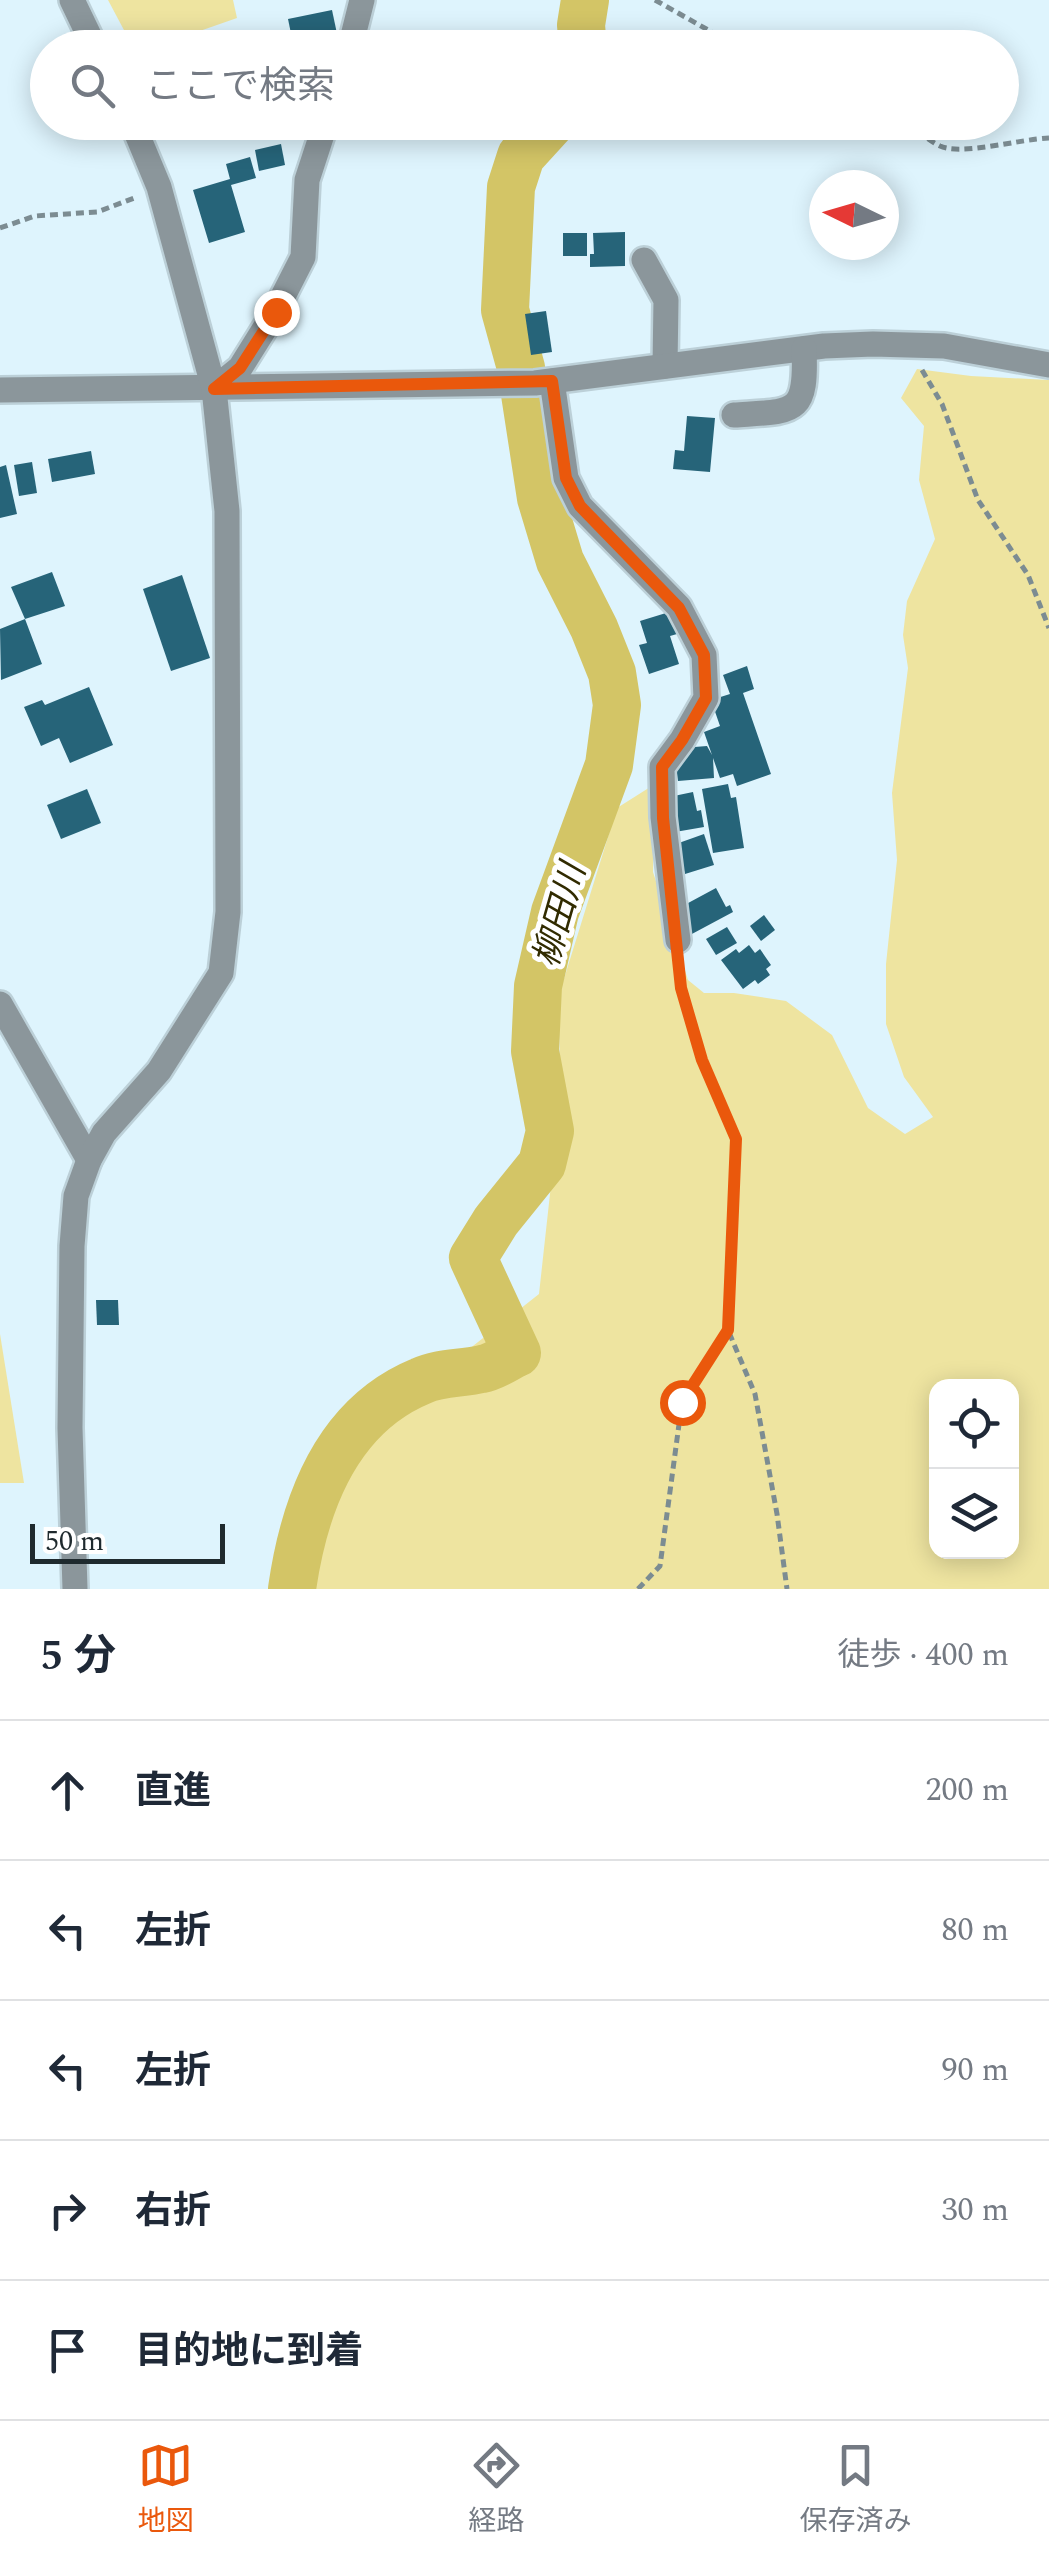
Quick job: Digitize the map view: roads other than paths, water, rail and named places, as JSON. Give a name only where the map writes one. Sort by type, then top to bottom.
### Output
[{"type":"street","points":[[72,0],[86,30]]},
{"type":"street","points":[[354,30],[362,0]]},
{"type":"street","points":[[75,1589],[70,1428],[76,1196],[104,1133],[159,1071],[221,973],[228,912],[227,511],[214,389],[159,187],[139,140]]},
{"type":"street","points":[[214,389],[240,368],[276,312],[303,257],[307,180],[320,140]]},
{"type":"street","points":[[644,260],[666,300],[666,366]]},
{"type":"street","points":[[0,390],[543,382],[873,344],[944,346],[1049,364]]},
{"type":"street","points":[[734,415],[792,408],[806,384],[804,349]]},
{"type":"street","points":[[543,382],[566,478],[580,506],[679,608],[704,655],[706,698],[662,767],[663,818],[678,940]]},
{"type":"street","points":[[0,1004],[89,1160]]},
{"type":"waterway","name":"柳田川","points":[[581,30],[585,0]]},
{"type":"waterway","name":"柳田川","points":[[292,1589],[305,1526],[316,1496],[346,1440],[367,1416],[421,1381],[486,1368],[517,1353],[473,1258],[496,1221],[542,1164],[550,1131],[535,1051],[538,986],[555,912],[609,765],[617,705],[612,673],[560,561],[541,498],[521,368],[505,310],[511,187],[521,156],[536,140]]}]
